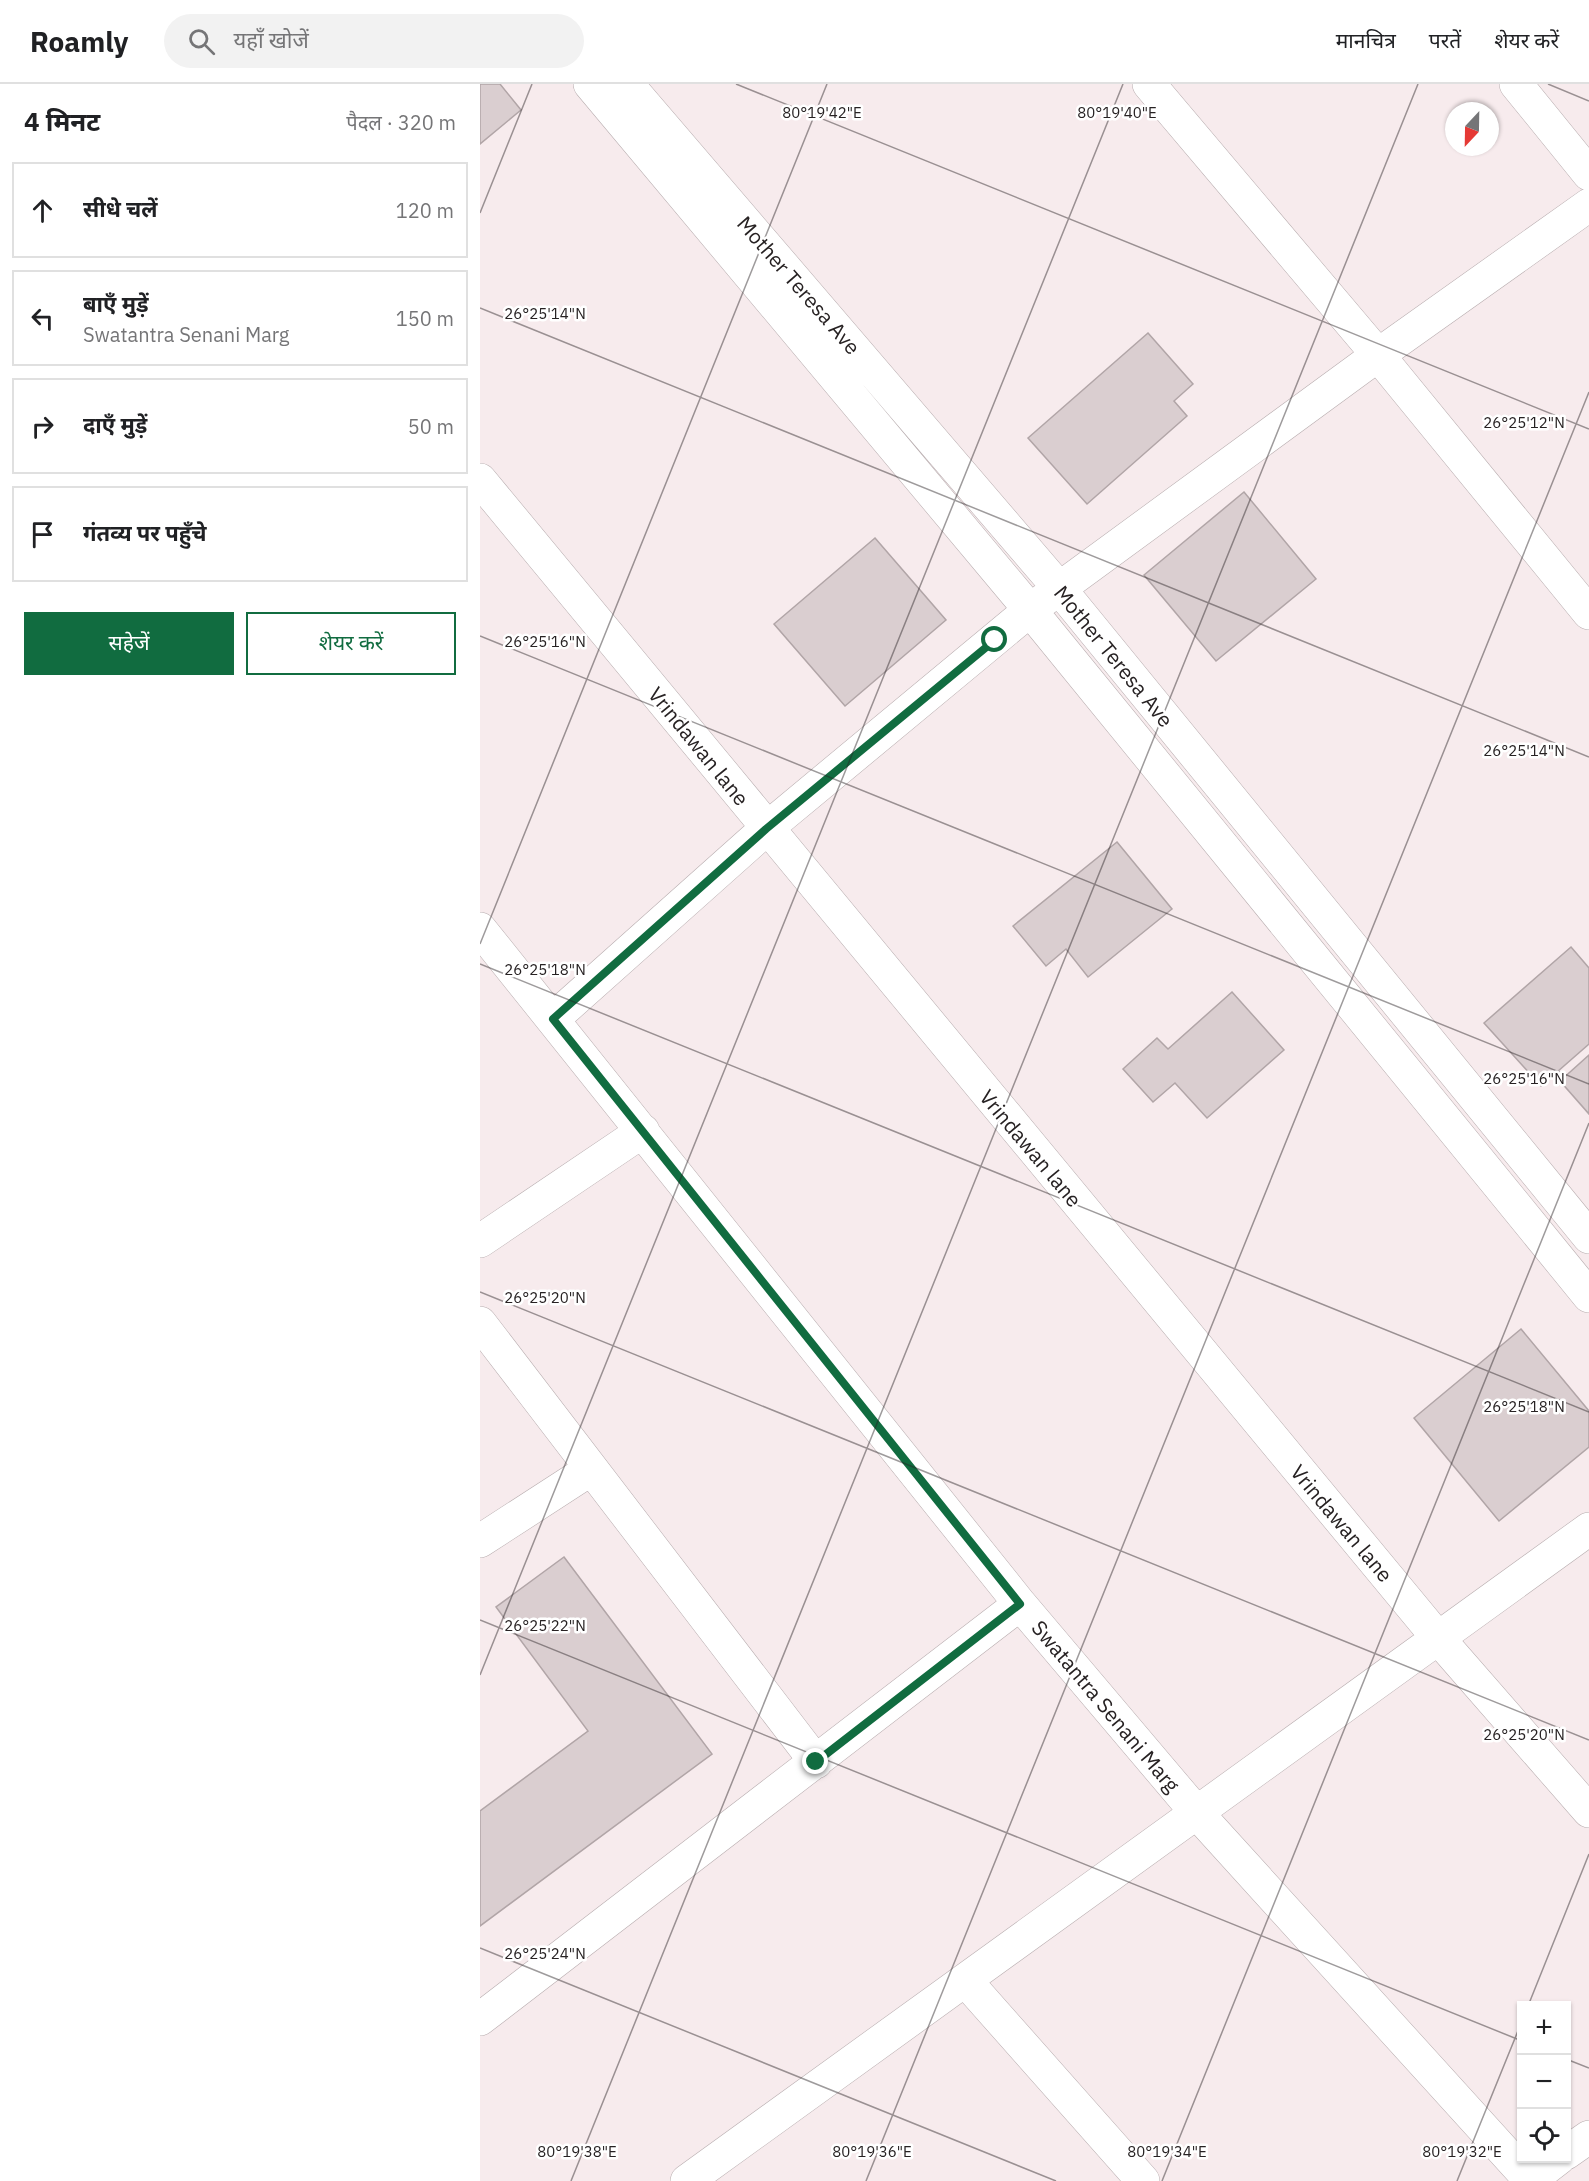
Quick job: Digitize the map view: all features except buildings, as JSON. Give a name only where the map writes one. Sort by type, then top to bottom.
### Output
[{"type":"street","points":[[590,84],[1030,610],[1589,1296]]},
{"type":"street","name":"Mother Teresa Ave","points":[[627,84],[1059,588],[1589,1237]]},
{"type":"street","points":[[1149,84],[1378,355],[1589,613]]},
{"type":"street","points":[[1516,84],[1589,174]]},
{"type":"street","points":[[553,1019],[766,829],[1030,610],[1378,355],[1589,205]]},
{"type":"street","name":"Vrindawan lane","points":[[480,480],[766,829],[1438,1638],[1589,1811]]},
{"type":"street","name":"Swatantra Senani Marg","points":[[480,929],[1020,1604],[1197,1813],[1530,2181]]},
{"type":"street","points":[[480,1241],[643,1131]]},
{"type":"street","points":[[480,1323],[816,1762]]},
{"type":"street","points":[[480,1541],[591,1469]]},
{"type":"street","points":[[687,2181],[1589,1529]]},
{"type":"street","points":[[480,2019],[1020,1604]]},
{"type":"street","points":[[965,1980],[1143,2181]]},
{"type":"street","points":[[1571,2150],[1589,2137]]},
{"type":"street","points":[[1530,2181],[1553,2163]]},
{"type":"route","points":[[816,1762],[1020,1604],[553,1019],[766,829],[995,640]]}]
